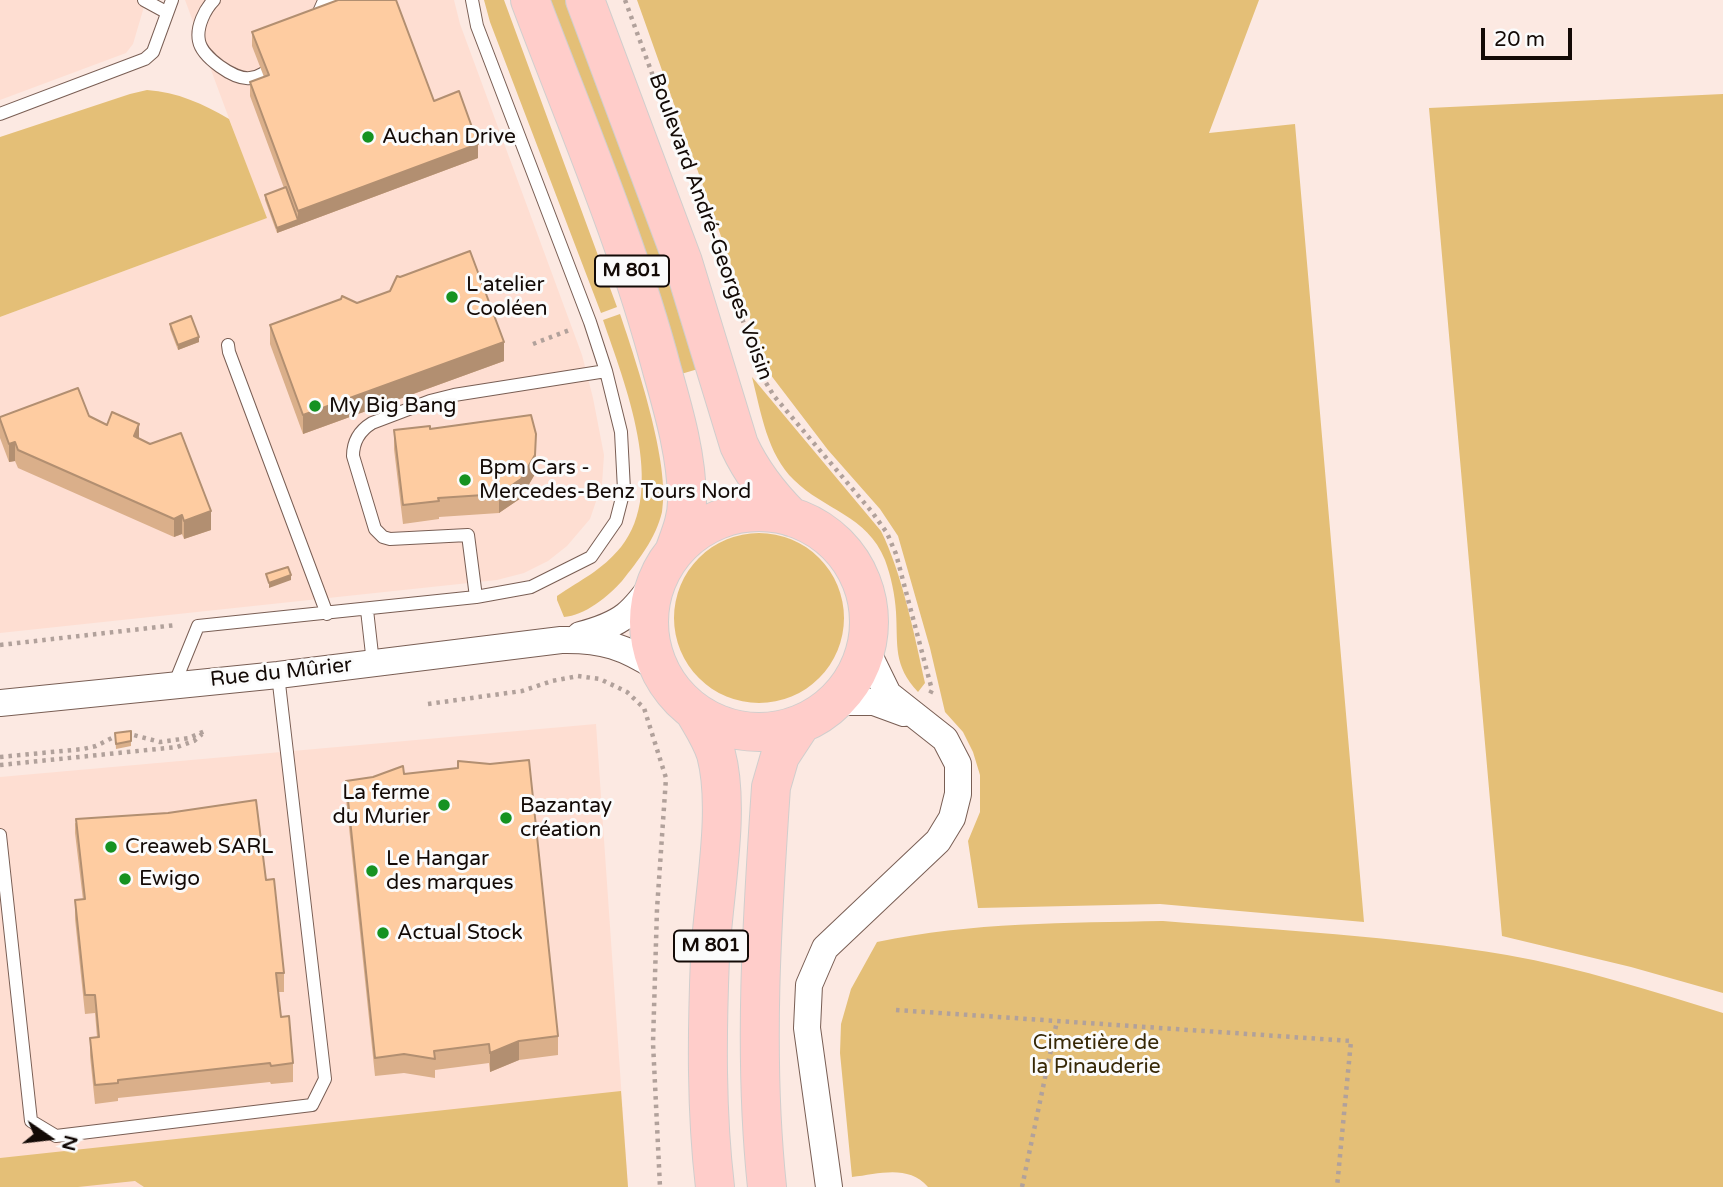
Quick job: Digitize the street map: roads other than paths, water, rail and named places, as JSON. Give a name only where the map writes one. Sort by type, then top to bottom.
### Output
[{"type":"main road","name":"M 801","points":[[530,0],[638,289],[672,405],[686,479],[687,503],[682,531],[651,600],[649,623],[650,639],[659,669],[668,685],[694,711],[715,750],[720,777],[720,836],[709,994],[709,1106],[715,1187]]},
{"type":"main road","name":"Boulevard André-Georges Voisin","points":[[585,0],[683,262],[739,444],[748,465],[765,490],[791,517]]},
{"type":"main road","name":"M 801","points":[[666,564],[698,530],[727,517],[760,512],[791,517],[821,531],[845,554],[866,598],[866,648],[853,677],[824,711],[801,724],[775,731],[748,732],[722,726],[694,711]]},
{"type":"main road","name":"M 801","points":[[766,1187],[759,1040],[771,787],[780,756],[801,724]]},
{"type":"street","name":"Rue du Mûrier","points":[[561,640],[605,629],[625,618],[639,605],[666,564]]},
{"type":"street","name":"Rue du Mûrier","points":[[0,703],[278,674],[561,640],[590,639],[609,643],[636,654],[659,669]]},
{"type":"street","points":[[829,1187],[807,1028],[809,985],[825,948],[938,841],[952,818],[958,794],[958,764],[945,739],[921,708],[887,694],[866,648]]},
{"type":"street","points":[[834,702],[873,702],[891,707],[921,708]]},
{"type":"lane","points":[[144,0],[166,12]]},
{"type":"lane","points":[[0,114],[145,59],[153,52],[172,0]]},
{"type":"lane","points":[[214,0],[203,17],[198,38],[199,44],[211,59],[233,75],[247,79],[263,75],[280,58]]},
{"type":"lane","points":[[305,32],[313,24],[323,3],[330,0]]},
{"type":"lane","points":[[174,685],[198,626],[367,610],[476,597],[531,587],[591,557],[616,520],[624,490],[621,432],[606,371],[478,26],[472,0]]},
{"type":"lane","points":[[228,345],[327,614]]},
{"type":"lane","points":[[476,597],[468,536],[390,539],[378,534],[353,456],[357,437],[372,423],[430,401],[606,371]]},
{"type":"lane","points":[[367,610],[373,663]]},
{"type":"lane","points":[[0,835],[31,1121],[57,1136],[312,1105],[325,1079],[278,674]]},
{"type":"place","name":"Auchan Drive","points":[[368,137]]},
{"type":"place","name":"L'atelier Cooléen","points":[[452,297]]},
{"type":"place","name":"My Big Bang","points":[[315,406]]},
{"type":"place","name":"Bpm Cars - Mercedes-Benz Tours Nord","points":[[465,480]]},
{"type":"place","name":"La ferme du Murier","points":[[444,805]]},
{"type":"place","name":"Bazantay création","points":[[506,818]]},
{"type":"place","name":"Creaweb SARL","points":[[111,847]]},
{"type":"place","name":"Le Hangar des marques","points":[[372,871]]},
{"type":"place","name":"Ewigo","points":[[125,879]]},
{"type":"place","name":"Actual Stock","points":[[383,933]]},
{"type":"park label","name":"Cimetière de la Pinauderie","points":[[1096,1055]]}]
